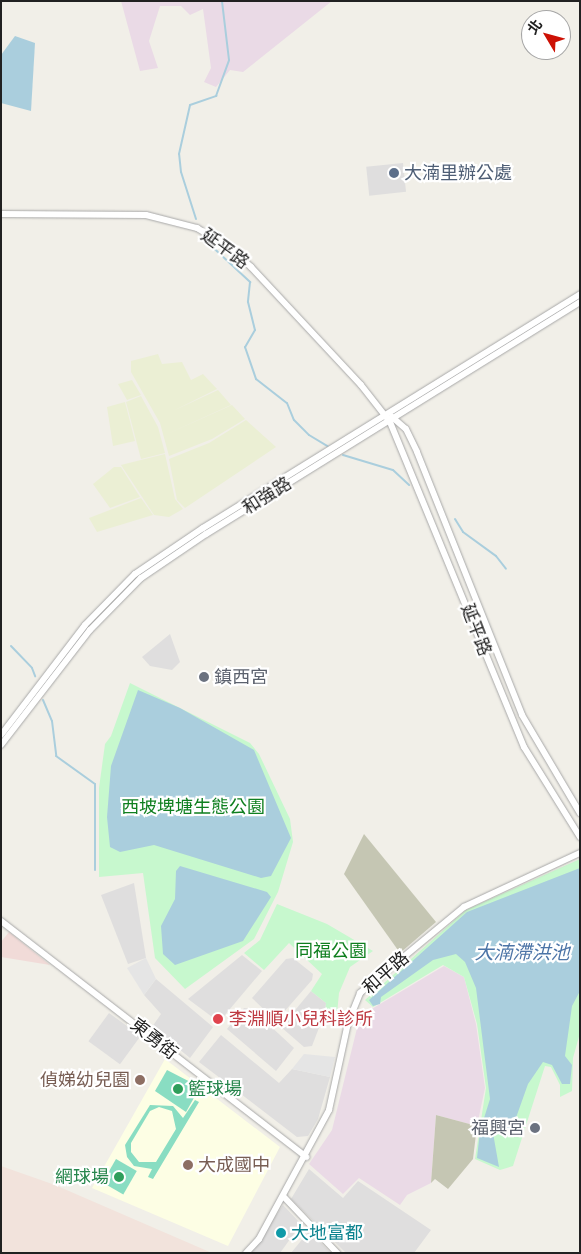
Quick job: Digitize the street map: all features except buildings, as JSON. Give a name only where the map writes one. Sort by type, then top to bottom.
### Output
[{"type":"street","name":"延平路","points":[[1,214],[146,215],[197,228],[227,246],[251,267],[386,415],[393,420],[418,452],[522,715],[580,814]]},
{"type":"street","name":"和強路","points":[[1,745],[83,638],[125,592],[171,556],[386,415],[580,294]]},
{"type":"street","name":"和強路","points":[[1,735],[78,633],[116,591],[169,550],[306,468],[393,420],[580,302]]},
{"type":"street","name":"延平路","points":[[393,420],[512,722],[539,776],[580,837]]},
{"type":"street","name":"和平路","points":[[246,1253],[259,1239],[306,1157],[329,1110],[348,1023],[360,993],[464,907],[580,853]]},
{"type":"street","name":"東勇街","points":[[1,921],[306,1157]]},
{"type":"street","points":[[283,1196],[337,1253]]},
{"type":"shaded area","points":[[121,1],[332,1],[243,72],[230,70],[216,87],[204,82],[211,68],[203,9],[190,15],[181,6],[160,6],[149,41],[158,68],[140,71]]},
{"type":"shaded area","points":[[403,163],[406,192],[369,196],[366,167]]},
{"type":"shaded area","points":[[158,354],[162,364],[182,362],[191,380],[203,374],[217,389],[175,410],[218,390],[231,405],[165,435],[232,405],[245,419],[212,439],[169,456],[160,423],[131,372],[131,361]]},
{"type":"shaded area","points":[[132,380],[141,395],[127,400],[118,384]]},
{"type":"shaded area","points":[[141,396],[158,427],[165,453],[141,459],[126,402]]},
{"type":"shaded area","points":[[125,402],[135,441],[113,446],[107,407]]},
{"type":"shaded area","points":[[246,420],[276,447],[185,508],[177,500],[169,459],[209,443]]},
{"type":"shaded area","points":[[165,454],[175,499],[183,509],[169,517],[154,515],[121,465]]},
{"type":"shaded area","points":[[114,467],[121,467],[140,497],[110,508],[93,484]]},
{"type":"shaded area","points":[[141,498],[153,515],[97,532],[89,518]]},
{"type":"shaded area","points":[[170,634],[180,662],[172,670],[150,666],[142,657]]},
{"type":"shaded area","points":[[364,834],[436,922],[400,953],[344,874]]},
{"type":"shaded area","points":[[134,883],[146,958],[128,964],[101,895]]},
{"type":"shaded area","points":[[9,932],[50,965],[1,957],[1,942]]},
{"type":"shaded area","points":[[242,955],[262,971],[219,1022],[188,999]]},
{"type":"shaded area","points":[[146,958],[156,979],[144,995],[127,968]]},
{"type":"shaded area","points":[[293,958],[313,974],[312,980],[276,1021],[252,998],[286,959]]},
{"type":"shaded area","points":[[444,966],[464,977],[476,1024],[485,1088],[477,1126],[436,1115],[431,1183],[407,1195],[400,1205],[359,1178],[343,1194],[309,1164],[332,1130],[360,1016]]},
{"type":"shaded area","points":[[156,979],[213,1027],[190,1058],[152,1027],[161,1014],[144,995]]},
{"type":"shaded area","points":[[311,991],[326,1003],[325,1012],[312,1046],[304,1047],[281,1027]]},
{"type":"shaded area","points":[[244,1008],[252,1009],[294,1048],[276,1071],[227,1029]]},
{"type":"shaded area","points":[[109,1013],[141,1036],[120,1064],[88,1041]]},
{"type":"shaded area","points":[[221,1035],[279,1083],[292,1069],[330,1077],[318,1119],[308,1136],[297,1137],[199,1062]]},
{"type":"shaded area","points":[[304,1054],[335,1057],[330,1077],[292,1069]]},
{"type":"shaded area","name":"大成國中","points":[[165,1059],[280,1147],[228,1246],[92,1188]]},
{"type":"shaded area","points":[[436,1115],[477,1126],[473,1159],[448,1189],[435,1179],[431,1183]]},
{"type":"shaded area","points":[[1,1166],[55,1185],[212,1253],[1,1253]]},
{"type":"shaded area","points":[[309,1169],[343,1198],[358,1181],[431,1230],[414,1253],[346,1253],[291,1199]]},
{"type":"shaded area","name":"大地富都","points":[[283,1205],[301,1224],[280,1253],[251,1253]]},
{"type":"shaded area","points":[[309,1231],[331,1253],[291,1253]]},
{"type":"green space","name":"西坡埤塘生態公園","points":[[130,683],[250,743],[259,754],[290,819],[293,842],[278,892],[254,939],[185,989],[155,958],[143,873],[99,877],[99,788],[105,744],[111,736]]},
{"type":"green space","name":"大湳滯洪池","points":[[580,859],[580,1033],[573,1058],[572,1091],[560,1097],[560,1085],[551,1067],[545,1066],[513,1166],[500,1170],[475,1159],[486,1088],[477,1024],[464,977],[443,965],[373,1007],[365,1000],[466,910]]},
{"type":"green space","name":"同福公園","points":[[277,904],[327,924],[373,951],[350,967],[339,993],[337,1014],[325,1012],[326,1003],[311,991],[322,974],[289,943],[264,970],[244,953],[260,940]]},
{"type":"green space","name":"籃球場","points":[[167,1070],[200,1087],[186,1112],[155,1091]]},
{"type":"green space","points":[[195,1100],[199,1102],[153,1179],[148,1177],[152,1169],[134,1166],[127,1157],[125,1145],[150,1105],[173,1106],[183,1118]],"holes":[[[159,1107],[172,1111],[176,1129],[156,1162],[139,1162],[131,1152],[131,1143],[150,1111]]]},
{"type":"green space","name":"網球場","points":[[116,1159],[137,1171],[123,1194],[103,1182]]},
{"type":"water","points":[[15,36],[35,43],[31,111],[1,103],[1,55]]},
{"type":"water","points":[[138,690],[180,708],[254,750],[291,838],[271,876],[261,878],[154,845],[120,852],[110,847],[107,817],[111,766]]},
{"type":"water","points":[[180,866],[267,892],[271,897],[243,941],[175,965],[163,954],[161,926],[175,899],[176,871]]},
{"type":"water","name":"大湳滯洪池","points":[[580,868],[580,991],[572,1006],[565,1056],[572,1065],[570,1084],[562,1084],[552,1065],[543,1062],[528,1084],[512,1129],[493,1133],[499,1167],[477,1158],[480,1131],[490,1099],[476,988],[465,962],[456,954],[433,960],[381,997],[380,1004],[373,1006],[369,1000],[467,912]]},
{"type":"waterway","points":[[196,219],[181,172],[179,154],[190,105],[216,96],[229,60],[222,1]]},
{"type":"waterway","points":[[205,240],[250,282],[248,302],[255,330],[245,347],[256,379],[287,403],[294,420],[309,435],[329,447]]},
{"type":"waterway","points":[[343,455],[393,470],[409,485]]},
{"type":"waterway","points":[[455,519],[463,532],[496,556],[506,569]]},
{"type":"waterway","points":[[11,646],[32,668],[35,676]]},
{"type":"waterway","points":[[43,700],[52,721],[56,756],[95,784],[95,870]]},
{"type":"place","name":"大湳里辦公處","points":[[394,173]]},
{"type":"place","name":"鎮西宮","points":[[204,677]]},
{"type":"place","name":"李淵順小兒科診所","points":[[218,1019]]},
{"type":"place","name":"偵娣幼兒園","points":[[140,1080]]},
{"type":"place","name":"籃球場","points":[[178,1089]]},
{"type":"place","name":"福興宮","points":[[535,1128]]},
{"type":"place","name":"大成國中","points":[[188,1165]]},
{"type":"place","name":"網球場","points":[[119,1177]]},
{"type":"place","name":"大地富都","points":[[281,1233]]}]
